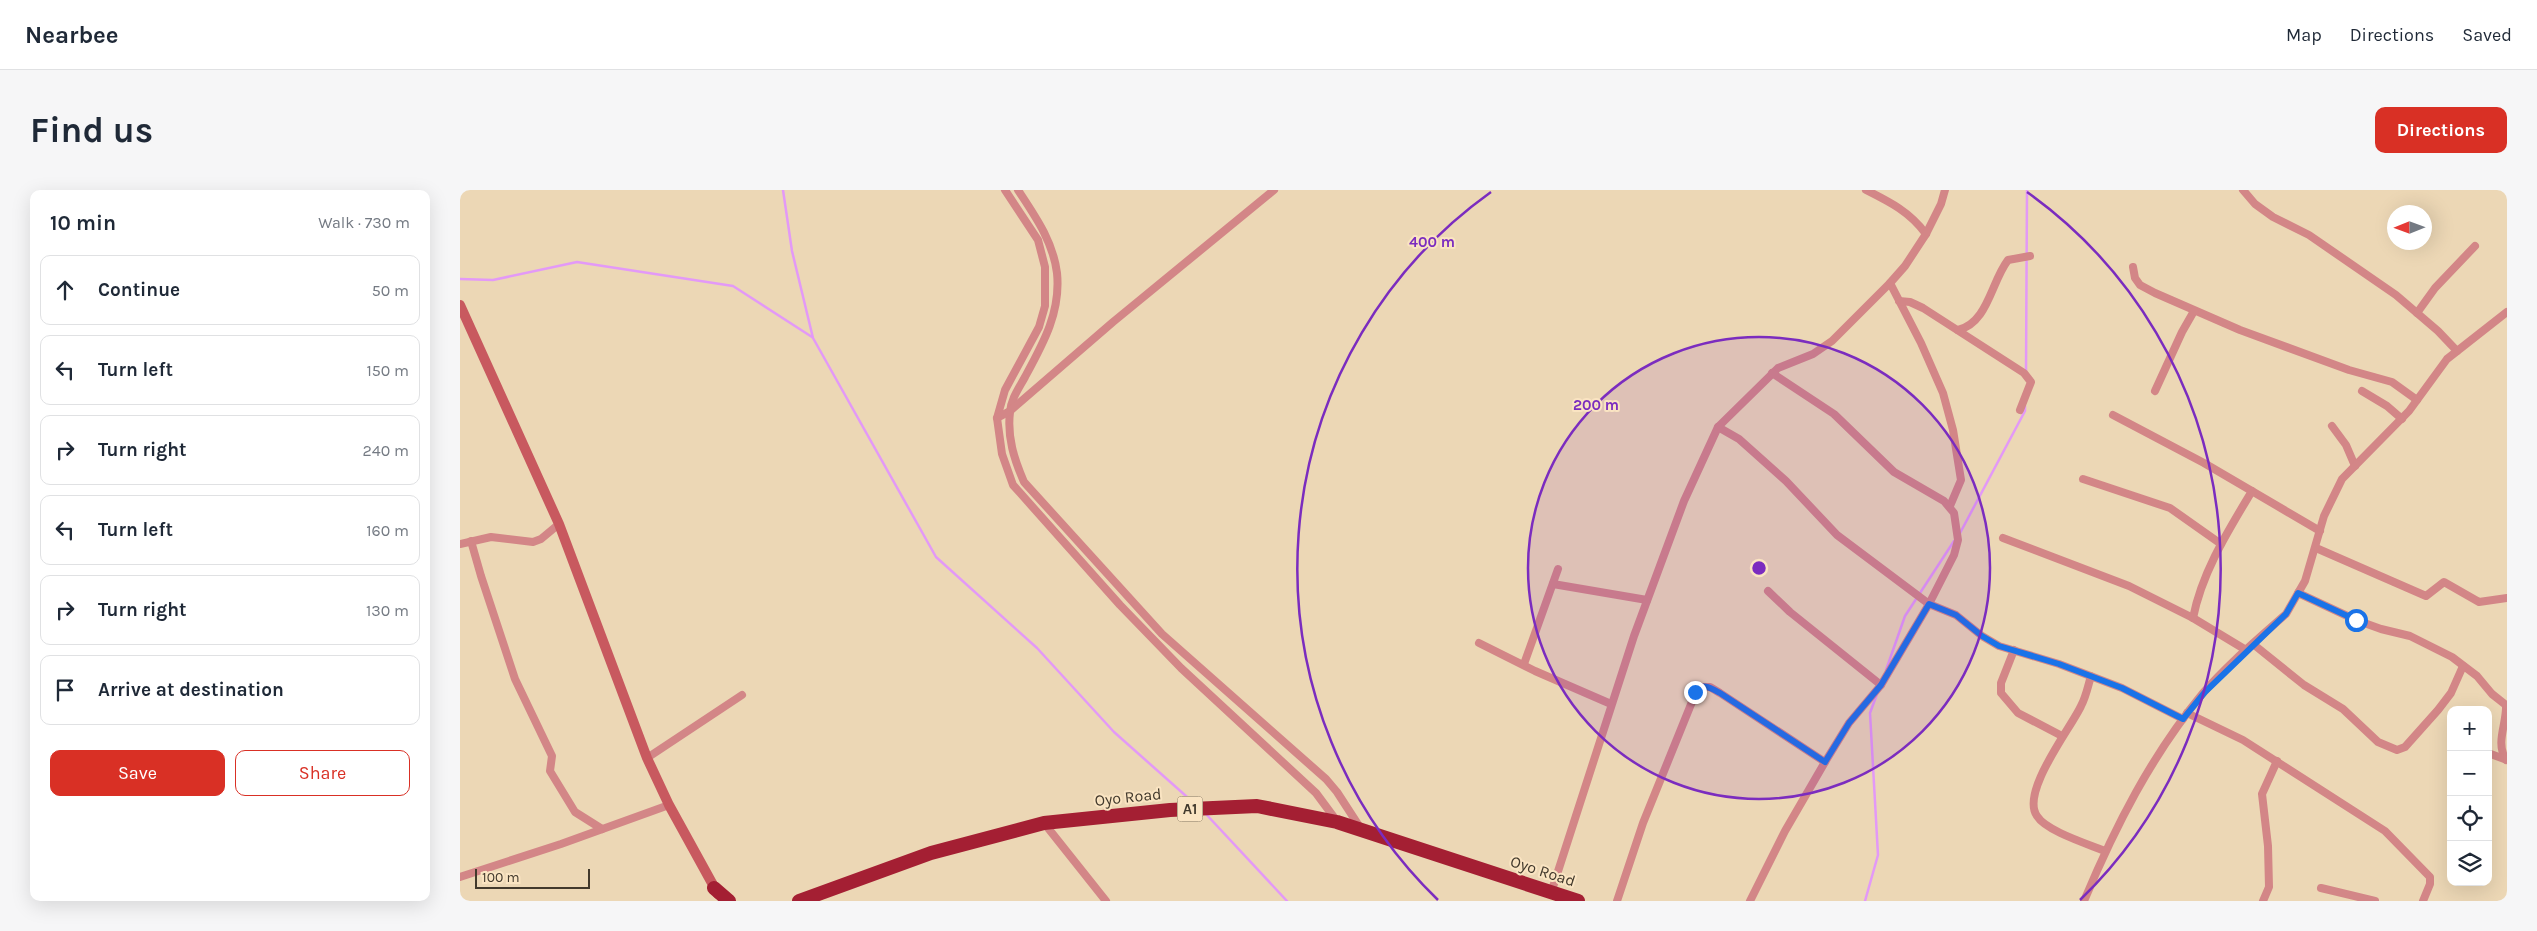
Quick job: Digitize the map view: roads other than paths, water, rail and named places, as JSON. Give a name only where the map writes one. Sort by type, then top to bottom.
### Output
[{"type":"highway","name":"Oyo Road","points":[[799,901],[932,853],[1044,823],[1187,809],[1257,806],[1361,829],[1578,901]]},
{"type":"highway","points":[[714,894],[729,901]]},
{"type":"street","points":[[1005,190],[1038,240],[1045,267],[1046,306],[1039,327],[1005,390],[997,418],[1002,454],[1010,479],[1020,495],[1181,668],[1316,793],[1336,822]]},
{"type":"street","points":[[1018,190],[1040,225],[1052,249],[1056,271],[1057,301],[1049,332],[1015,394],[1010,411],[1010,439],[1015,461],[1024,482],[1162,634],[1326,779],[1337,792],[1361,829]]},
{"type":"street","points":[[997,418],[1010,411],[1113,322],[1274,190]]},
{"type":"street","points":[[1866,190],[1895,205],[1916,220],[1926,234]]},
{"type":"street","points":[[1551,893],[1611,704],[1647,600],[1684,501],[1718,426],[1772,373],[1789,362],[1813,354],[1832,341],[1890,283],[1905,266],[1926,234],[1941,204],[1945,190]]},
{"type":"street","points":[[2242,190],[2255,204],[2273,217],[2308,235],[2396,295],[2438,331],[2457,351]]},
{"type":"street","points":[[2416,314],[2435,288],[2475,246]]},
{"type":"street","points":[[1958,330],[1974,324],[1992,292],[2001,269],[2008,260],[2030,256]]},
{"type":"street","points":[[2133,267],[2135,278],[2140,285],[2194,311],[2349,370],[2392,382],[2417,400]]},
{"type":"street","points":[[1890,283],[1921,342],[1942,393],[1953,430],[1961,480],[1950,506]]},
{"type":"street","points":[[1899,301],[1910,302],[1958,330],[2029,378],[2031,386],[2020,410]]},
{"type":"street","points":[[460,305],[559,524],[647,758],[714,894],[723,901]]},
{"type":"street","points":[[2155,391],[2182,332],[2194,311]]},
{"type":"street","points":[[2084,901],[2105,852],[2140,781],[2185,716],[2205,692],[2246,650],[2286,614],[2298,593],[2316,548],[2324,516],[2342,479],[2402,419],[2447,359],[2507,312]]},
{"type":"street","points":[[1750,901],[1785,831],[1825,762],[1849,723],[1881,685],[1954,555],[1958,540],[1954,513],[1950,506],[1894,472],[1834,414],[1772,373]]},
{"type":"street","points":[[2362,391],[2387,406],[2402,419]]},
{"type":"street","points":[[2113,415],[2204,463],[2320,531]]},
{"type":"street","points":[[1718,426],[1739,438],[1786,481],[1837,535],[1926,602],[1956,615],[1982,636],[1999,646],[2091,676],[2243,740],[2385,831],[2430,877],[2430,884],[2423,901]]},
{"type":"street","points":[[2332,426],[2346,444],[2354,466]]},
{"type":"street","points":[[2083,479],[2170,508],[2221,544]]},
{"type":"street","points":[[2193,618],[2196,602],[2221,544],[2252,491]]},
{"type":"street","points":[[460,544],[492,537],[533,542],[541,539],[559,524]]},
{"type":"street","points":[[2003,538],[2129,586],[2193,618],[2246,650]]},
{"type":"street","points":[[472,541],[480,576],[515,680],[552,756],[550,771],[575,812],[602,829]]},
{"type":"street","points":[[2316,548],[2426,596],[2444,582],[2479,602],[2507,598]]},
{"type":"street","points":[[1524,664],[1558,569]]},
{"type":"street","points":[[1553,584],[1647,600]]},
{"type":"street","points":[[1768,591],[1790,612],[1881,685]]},
{"type":"street","points":[[2298,593],[2356,620],[2381,629],[2410,636],[2452,657],[2464,666],[2506,704],[2500,742],[2501,752],[2506,760]]},
{"type":"street","points":[[1479,643],[1611,704]]},
{"type":"street","points":[[2253,644],[2304,685],[2343,709],[2378,742],[2397,750],[2405,747],[2438,710],[2451,693],[2464,666]]},
{"type":"street","points":[[2014,650],[2001,683],[2001,693],[2018,713],[2062,736]]},
{"type":"street","points":[[2091,676],[2082,704],[2062,736],[2036,790],[2033,802],[2034,812],[2037,817],[2048,826],[2105,852]]},
{"type":"street","points":[[1617,901],[1643,823],[1698,687],[1710,687],[1825,762]]},
{"type":"street","points":[[647,758],[742,695]]},
{"type":"street","points":[[2492,755],[2506,760]]},
{"type":"street","points":[[2263,901],[2268,887],[2268,846],[2262,794],[2277,761]]},
{"type":"street","points":[[460,877],[669,805]]},
{"type":"street","points":[[1044,823],[1106,901]]},
{"type":"street","points":[[2321,888],[2375,901]]},
{"type":"waterway","points":[[783,190],[792,251],[813,338],[936,557],[1037,648],[1114,732],[1195,804]]},
{"type":"waterway","points":[[2026,373],[2027,190]]},
{"type":"waterway","points":[[460,279],[493,280],[577,262],[733,286],[812,337]]},
{"type":"waterway","points":[[1959,535],[2025,411],[2025,406]]},
{"type":"waterway","points":[[1886,670],[1905,616],[1954,541]]},
{"type":"waterway","points":[[1865,901],[1878,855],[1870,713],[1877,694]]},
{"type":"waterway","points":[[1205,813],[1287,901]]}]
